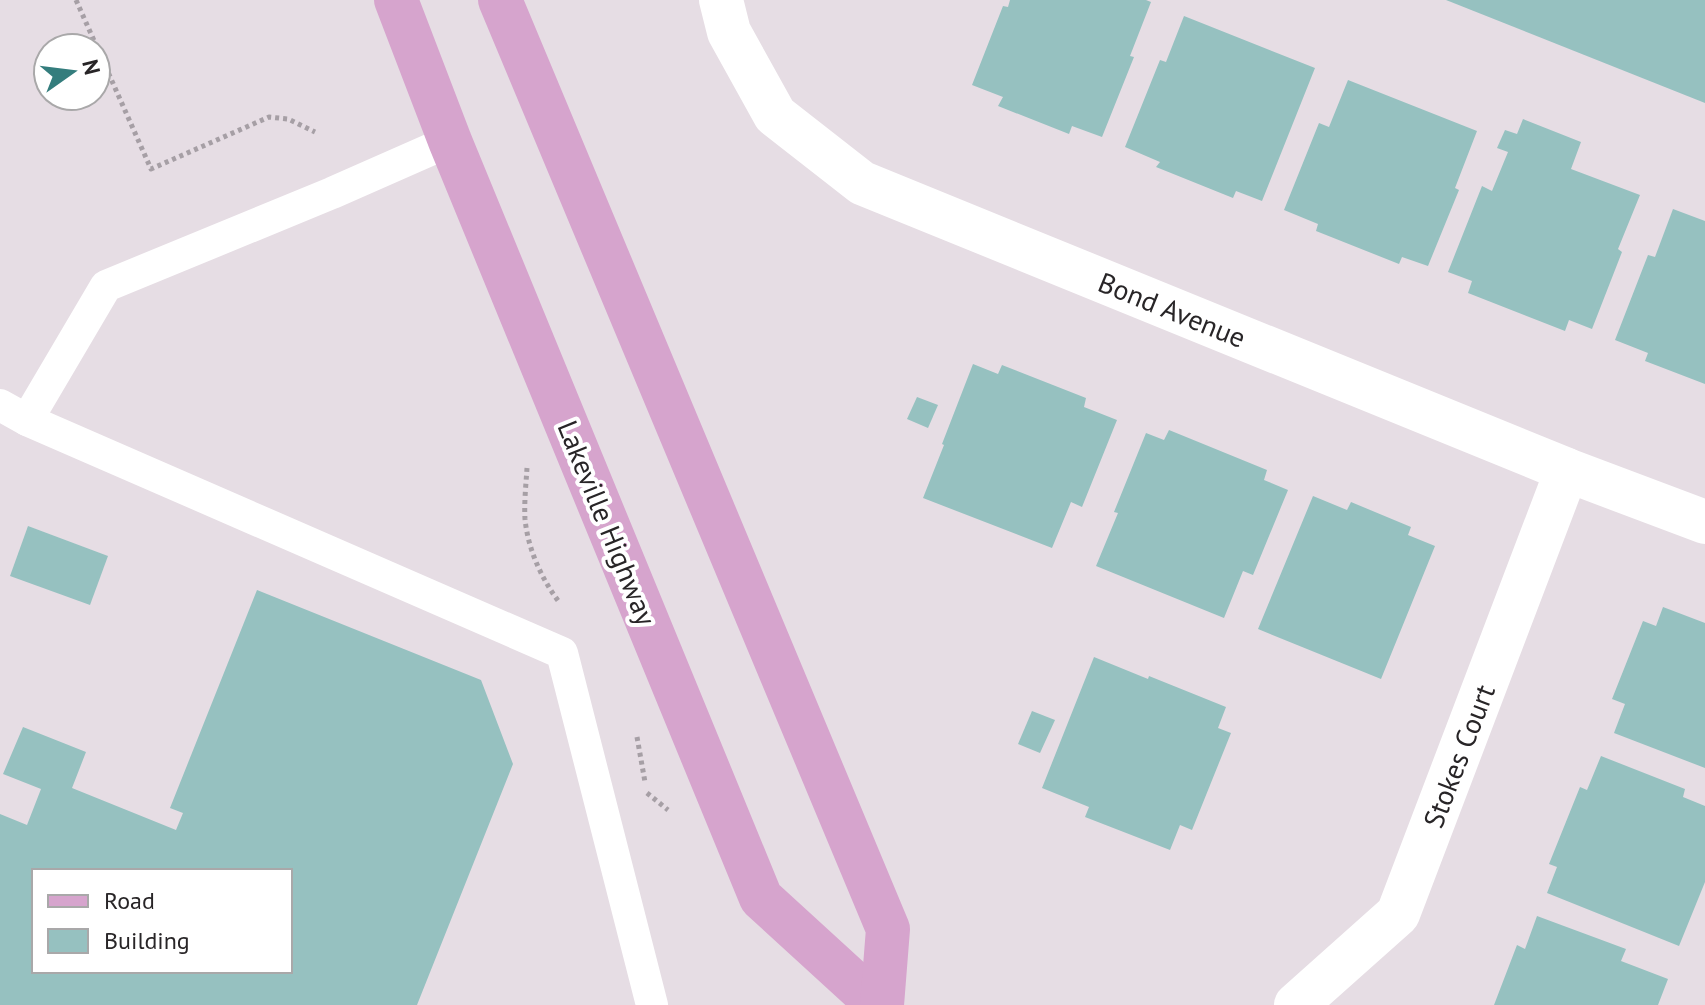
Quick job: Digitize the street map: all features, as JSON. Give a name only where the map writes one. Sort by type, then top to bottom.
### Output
[{"type":"main road","name":"Lakeville Highway","points":[[396,0],[450,141],[761,898],[880,1005]]},
{"type":"main road","name":"Lakeville Highway","points":[[500,0],[888,929],[880,1005]]},
{"type":"street","name":"Bond Avenue","points":[[721,0],[729,32],[775,115],[862,183],[1567,470],[1705,522]]},
{"type":"street","name":"Stokes Court","points":[[1296,1005],[1398,914],[1567,470]]},
{"type":"lane","points":[[450,141],[106,286],[14,413],[562,653],[652,1005]]},
{"type":"path","points":[[76,0],[151,169],[269,117],[288,119],[315,132]]},
{"type":"building","points":[[1010,0],[1151,2],[1130,56],[1134,57],[1102,137],[1072,126],[1069,134],[998,106],[1003,97],[972,85],[1003,6],[1008,7]]},
{"type":"building","points":[[1446,0],[1705,0],[1705,103]]},
{"type":"building","points":[[1184,16],[1315,68],[1262,201],[1236,191],[1233,198],[1156,167],[1160,162],[1125,147],[1160,60],[1166,62]]},
{"type":"building","points":[[1348,80],[1477,131],[1455,188],[1459,190],[1428,266],[1402,257],[1399,264],[1316,231],[1318,224],[1284,210],[1319,123],[1329,127]]},
{"type":"building","points":[[1523,119],[1581,142],[1571,169],[1640,195],[1618,249],[1622,252],[1592,329],[1569,320],[1565,331],[1468,293],[1472,281],[1448,272],[1482,186],[1492,191],[1508,152],[1497,148],[1505,130],[1517,134]]},
{"type":"building","points":[[1673,209],[1705,221],[1705,384],[1645,361],[1648,353],[1615,340],[1648,255],[1655,257]]},
{"type":"building","points":[[973,364],[998,374],[1002,365],[1086,398],[1084,407],[1117,420],[1082,507],[1071,502],[1052,548],[923,498]]},
{"type":"building","points":[[917,397],[938,405],[928,428],[907,419]]},
{"type":"building","points":[[1169,430],[1267,470],[1264,480],[1288,490],[1253,575],[1243,571],[1224,618],[1096,566],[1146,433],[1164,440]]},
{"type":"building","points":[[1313,496],[1347,510],[1351,502],[1411,527],[1408,535],[1435,546],[1381,679],[1258,629]]},
{"type":"building","points":[[28,526],[108,556],[90,605],[10,576]]},
{"type":"building","points":[[257,590],[481,680],[513,764],[417,1005],[0,1005],[0,814],[27,825],[41,789],[3,774],[23,727],[86,752],[72,788],[176,830],[183,813],[170,808]]},
{"type":"building","points":[[1663,607],[1705,623],[1705,768],[1614,733],[1625,704],[1612,699],[1643,621],[1656,626]]},
{"type":"building","points":[[1094,657],[1226,707],[1218,728],[1231,733],[1192,830],[1180,825],[1170,850],[1085,817],[1089,807],[1042,788]]},
{"type":"building","points":[[1032,711],[1055,720],[1040,753],[1018,744]]},
{"type":"building","points":[[1601,756],[1685,789],[1683,797],[1705,806],[1705,882],[1679,946],[1547,893],[1557,867],[1549,864],[1580,787],[1587,790]]},
{"type":"building","points":[[1537,916],[1626,949],[1621,961],[1668,979],[1658,1005],[1494,1005],[1517,945],[1525,949]]}]
